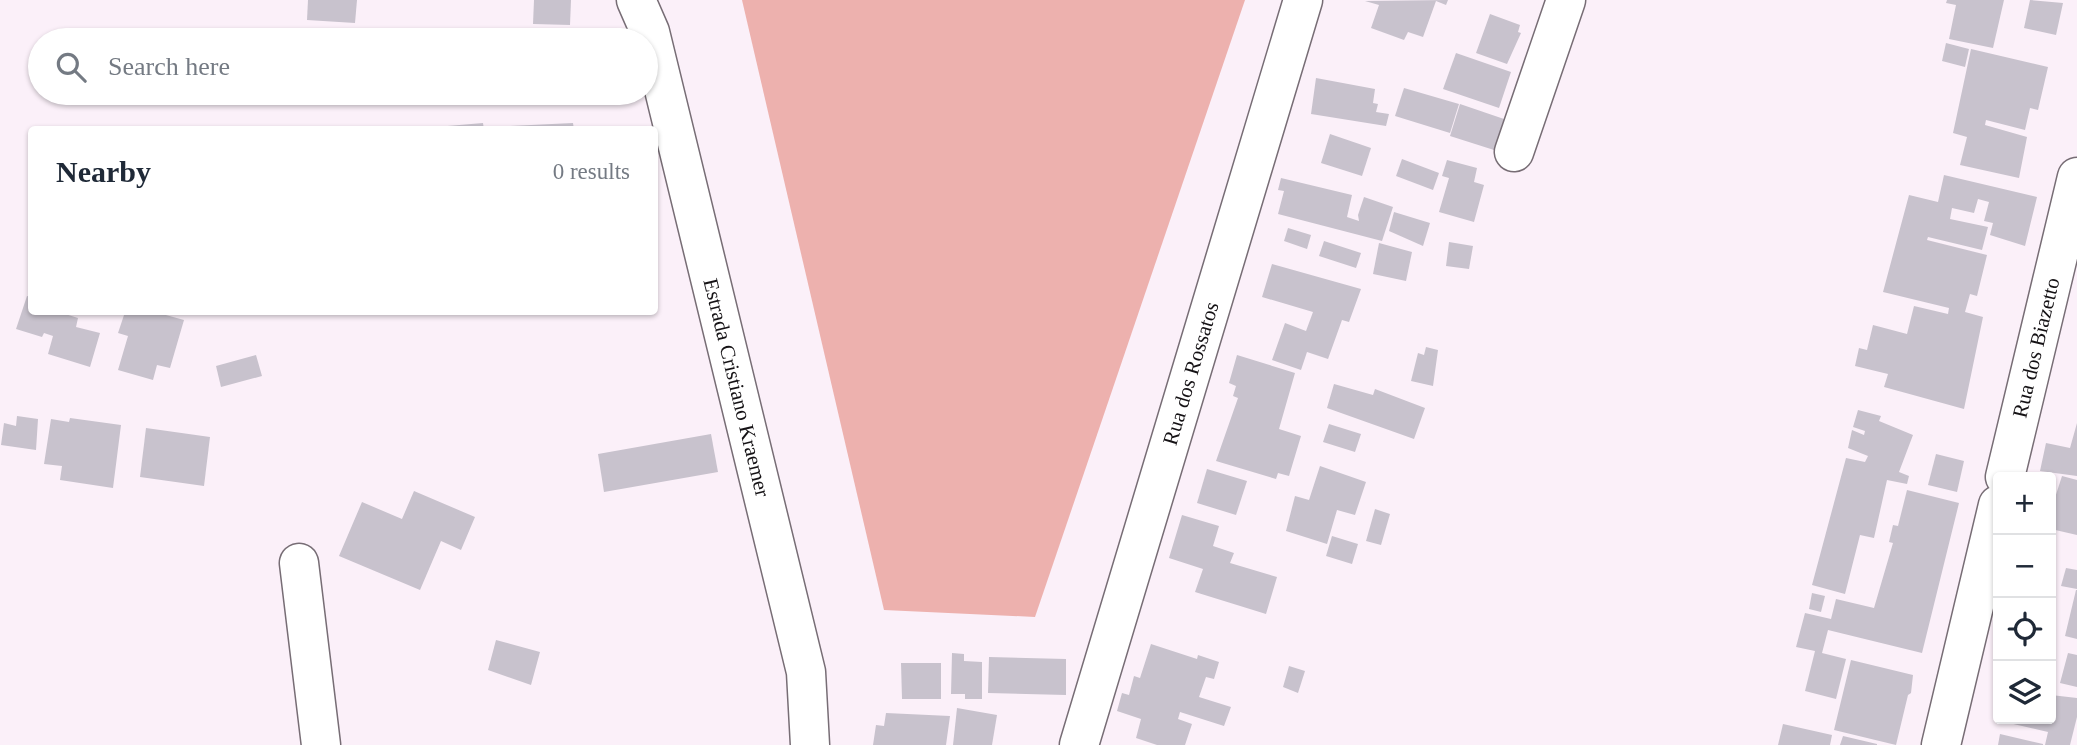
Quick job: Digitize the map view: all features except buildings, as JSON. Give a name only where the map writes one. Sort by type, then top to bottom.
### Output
[{"type":"street","name":"Rua dos Rossatos","points":[[1079,745],[1303,0]]},
{"type":"street","points":[[1514,152],[1566,0]]},
{"type":"street","name":"Estrada Cristiano Kraemer","points":[[658,64],[806,672],[810,745]]},
{"type":"street","name":"Rua dos Biazetto","points":[[2006,472],[2077,177]]},
{"type":"street","points":[[1941,745],[1993,526]]},
{"type":"street","points":[[299,563],[321,745]]},
{"type":"shaded area","points":[[742,0],[1245,0],[1035,617],[884,610]]}]
